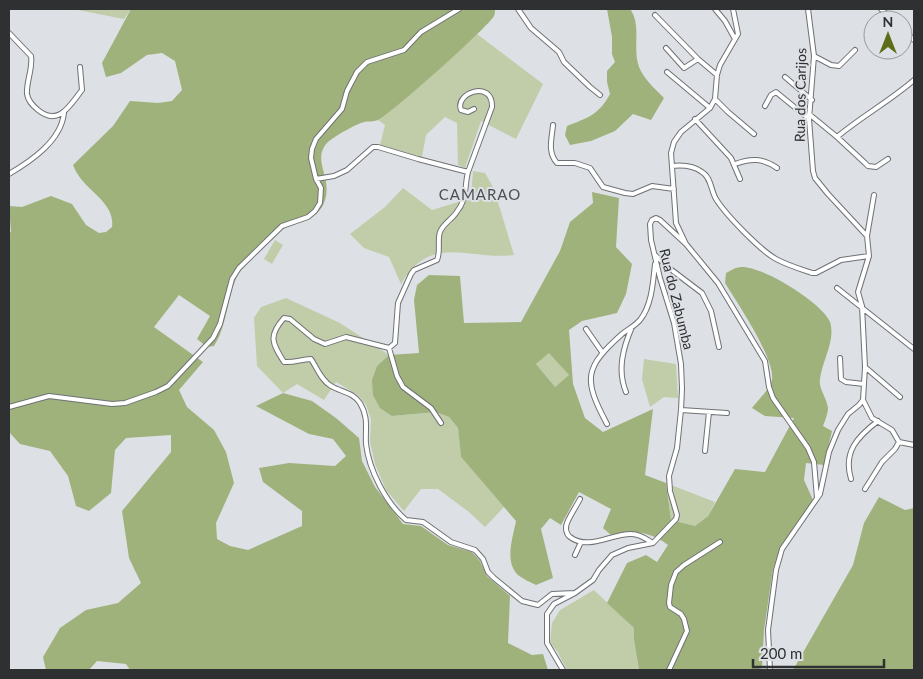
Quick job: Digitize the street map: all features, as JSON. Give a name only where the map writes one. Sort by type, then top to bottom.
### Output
[{"type":"street","points":[[9,407],[49,396],[112,404],[125,403],[168,386],[213,338],[220,324],[232,279],[239,268],[282,226],[308,217],[315,211],[321,199],[321,188],[316,179],[311,158],[312,149],[316,139],[342,109],[347,91],[357,72],[367,62],[404,50],[421,32],[459,9]]},
{"type":"street","points":[[518,9],[531,28],[558,52],[564,62],[600,95]]},
{"type":"street","points":[[715,9],[725,20],[734,39]]},
{"type":"street","name":"Rua do Zabumba","points":[[686,244],[676,223],[671,154],[674,142],[681,132],[710,108],[715,99],[717,75],[720,65],[738,30],[733,9]]},
{"type":"street","name":"Rua dos Carijos","points":[[808,9],[814,56],[812,100],[809,117],[810,156],[815,178],[847,217],[867,236]]},
{"type":"street","points":[[655,15],[698,59],[717,75]]},
{"type":"street","points":[[9,33],[32,56],[27,95],[32,105],[44,115],[54,117],[64,113],[82,90],[80,67]]},
{"type":"street","points":[[666,48],[684,68],[698,59]]},
{"type":"street","points":[[814,56],[831,65],[839,66],[855,50]]},
{"type":"street","points":[[667,72],[710,108]]},
{"type":"street","points":[[785,77],[812,100]]},
{"type":"street","points":[[837,137],[856,121],[904,89],[914,80]]},
{"type":"street","points":[[389,348],[395,343],[398,303],[408,281],[414,270],[437,260],[441,232],[465,198],[465,183],[468,172],[492,107],[487,93],[480,91],[468,94],[459,105],[460,109],[465,112],[474,109]]},
{"type":"street","points":[[764,106],[771,95],[776,92],[837,137],[868,166],[876,167],[888,159]]},
{"type":"street","points":[[715,99],[754,134]]},
{"type":"street","points":[[9,174],[37,156],[63,122],[64,113]]},
{"type":"street","points":[[695,119],[726,152],[734,164],[740,180]]},
{"type":"street","points":[[553,125],[550,151],[557,163],[575,163],[590,168],[603,187],[625,193],[633,194],[652,186],[674,189]]},
{"type":"street","points":[[316,179],[334,176],[347,170],[373,147],[468,172]]},
{"type":"street","points":[[734,164],[746,160],[758,160],[777,168]]},
{"type":"street","points":[[672,166],[687,166],[702,171],[707,175],[715,197],[721,205],[755,242],[778,260],[816,273],[841,260],[869,256]]},
{"type":"street","points":[[874,195],[867,236],[869,256],[865,272],[858,287],[858,296],[862,306],[865,367],[863,400],[872,418],[892,430],[899,442],[914,445]]},
{"type":"street","name":"Rua do Zabumba","points":[[654,543],[676,519],[677,515],[670,490],[669,476],[677,448],[682,389],[678,343],[655,257],[650,232],[652,220],[656,218],[660,220],[686,244]]},
{"type":"street","points":[[686,244],[718,283],[765,361],[769,388],[773,398],[808,448],[814,462],[817,500]]},
{"type":"street","points":[[607,424],[596,404],[590,387],[591,373],[602,352],[641,319],[651,295],[655,257]]},
{"type":"street","points":[[655,257],[702,293],[710,311],[719,347]]},
{"type":"street","points":[[837,288],[914,349]]},
{"type":"street","points":[[389,348],[346,337],[325,344],[314,339],[290,319],[284,318],[275,328],[273,341],[284,362],[295,363],[303,359],[311,359],[322,378],[332,387],[346,391],[359,402],[367,418],[368,461],[383,492],[406,520],[423,522],[450,542],[475,550],[483,559],[488,572],[522,601],[538,605],[552,594],[576,593]]},
{"type":"street","points":[[626,392],[622,383],[622,355],[632,327]]},
{"type":"street","points":[[586,329],[602,352]]},
{"type":"street","points":[[389,348],[397,376],[403,387],[412,396],[427,404],[441,423]]},
{"type":"street","points":[[840,358],[841,379],[846,382],[864,384]]},
{"type":"street","points":[[865,367],[900,397]]},
{"type":"street","points":[[770,670],[768,630],[776,570],[782,549],[817,500],[823,486],[829,452],[838,430],[848,414],[863,400]]},
{"type":"street","points":[[681,410],[726,413]]},
{"type":"street","points":[[705,451],[709,412]]},
{"type":"street","points":[[851,479],[848,469],[851,451],[861,435],[878,421]]},
{"type":"street","points":[[865,489],[882,462],[899,442]]},
{"type":"street","points":[[580,499],[566,525],[567,535],[574,540],[581,542],[598,541],[621,534],[631,534],[640,535],[654,543]]},
{"type":"street","points":[[574,555],[581,542]]},
{"type":"street","points":[[669,670],[687,631],[681,614],[670,607],[669,603],[671,585],[676,572],[684,564],[720,542]]},
{"type":"street","points":[[563,670],[546,643],[547,614],[554,604],[576,593],[593,580],[612,555],[628,548],[654,543]]},
{"type":"green space","points":[[73,9],[131,9],[124,19]]},
{"type":"green space","points":[[131,9],[495,9],[494,16],[475,36],[386,114],[376,121],[356,125],[327,143],[321,156],[326,186],[324,203],[320,210],[309,219],[277,233],[245,265],[234,283],[223,326],[214,346],[207,347],[197,339],[210,316],[179,295],[154,327],[203,362],[179,390],[187,407],[214,430],[226,452],[234,483],[216,523],[217,539],[230,546],[248,550],[302,526],[302,511],[263,482],[259,468],[289,463],[335,466],[346,456],[333,439],[309,434],[256,406],[283,393],[312,401],[359,438],[362,461],[375,487],[403,524],[421,526],[448,545],[472,552],[480,561],[487,576],[510,596],[508,643],[532,655],[543,654],[548,670],[130,670],[126,664],[97,661],[89,670],[46,670],[43,657],[60,628],[86,610],[118,603],[141,583],[129,558],[122,511],[171,452],[171,435],[126,438],[115,450],[111,493],[89,511],[76,506],[68,476],[50,451],[20,444],[9,432],[9,233],[11,232],[9,206],[22,207],[51,196],[72,204],[86,225],[99,233],[106,232],[112,227],[110,213],[102,201],[81,179],[73,165],[113,126],[130,101],[158,103],[172,101],[182,90],[175,61],[162,53],[147,55],[121,73],[106,77],[102,63]]},
{"type":"green space","points":[[607,9],[630,9],[634,15],[636,52],[639,67],[647,80],[664,98],[651,120],[633,114],[615,131],[591,141],[570,145],[565,135],[567,126],[597,111],[610,94],[607,71],[615,62],[612,54],[612,37]]},
{"type":"green space","points":[[477,34],[543,84],[516,139],[481,121],[465,168],[458,165],[457,123],[445,117],[426,135],[422,157],[380,145],[385,125],[378,120],[405,99]]},
{"type":"green space","points":[[473,171],[485,173],[494,189],[514,255],[497,256],[452,252],[438,254],[425,258],[413,268],[401,284],[389,257],[364,248],[350,234],[385,207],[403,188],[432,210],[471,198]]},
{"type":"green space","points":[[592,192],[619,198],[616,247],[632,264],[626,294],[617,313],[582,321],[569,330],[573,384],[585,418],[603,432],[653,409],[645,475],[666,483],[671,520],[695,526],[708,516],[735,469],[765,472],[794,418],[765,416],[752,408],[771,383],[772,374],[769,362],[756,333],[725,283],[726,273],[739,267],[762,272],[804,296],[825,314],[830,322],[831,336],[820,382],[828,408],[823,426],[832,431],[824,465],[806,463],[804,480],[813,500],[780,548],[773,569],[764,630],[762,668],[756,670],[639,670],[634,628],[607,603],[627,563],[646,555],[657,562],[668,545],[655,537],[641,533],[626,532],[611,535],[603,528],[611,509],[579,492],[561,525],[550,518],[541,529],[553,578],[536,585],[518,575],[514,570],[510,556],[516,521],[461,457],[458,428],[449,417],[436,412],[392,416],[380,408],[373,395],[372,380],[377,366],[389,355],[419,353],[414,300],[417,285],[429,275],[460,276],[464,323],[521,322],[560,251],[570,222],[593,203]],"holes":[[[549,353],[569,375],[555,387],[536,364]]]},
{"type":"green space","points":[[275,240],[283,245],[272,264],[264,259]]},
{"type":"green space","points":[[286,298],[340,323],[389,355],[377,366],[392,416],[436,412],[449,417],[458,428],[461,457],[504,507],[485,527],[469,512],[438,489],[421,489],[404,511],[386,490],[375,464],[370,442],[371,419],[366,405],[358,395],[336,382],[324,400],[297,384],[283,393],[257,366],[254,318],[261,307]]},
{"type":"green space","points":[[549,352],[569,375],[555,387],[536,364]]},
{"type":"green space","points":[[644,359],[676,364],[678,398],[664,397],[650,407],[642,379]]},
{"type":"green space","points":[[666,483],[715,502],[708,516],[695,526],[671,520]]},
{"type":"green space","points":[[879,497],[905,510],[914,508],[914,670],[793,670],[853,565],[864,523]]},
{"type":"green space","points":[[594,590],[634,628],[639,670],[567,670],[557,651],[550,643],[552,623],[560,610]]},
{"type":"district","name":"CAMARAO","points":[[480,194]]}]
